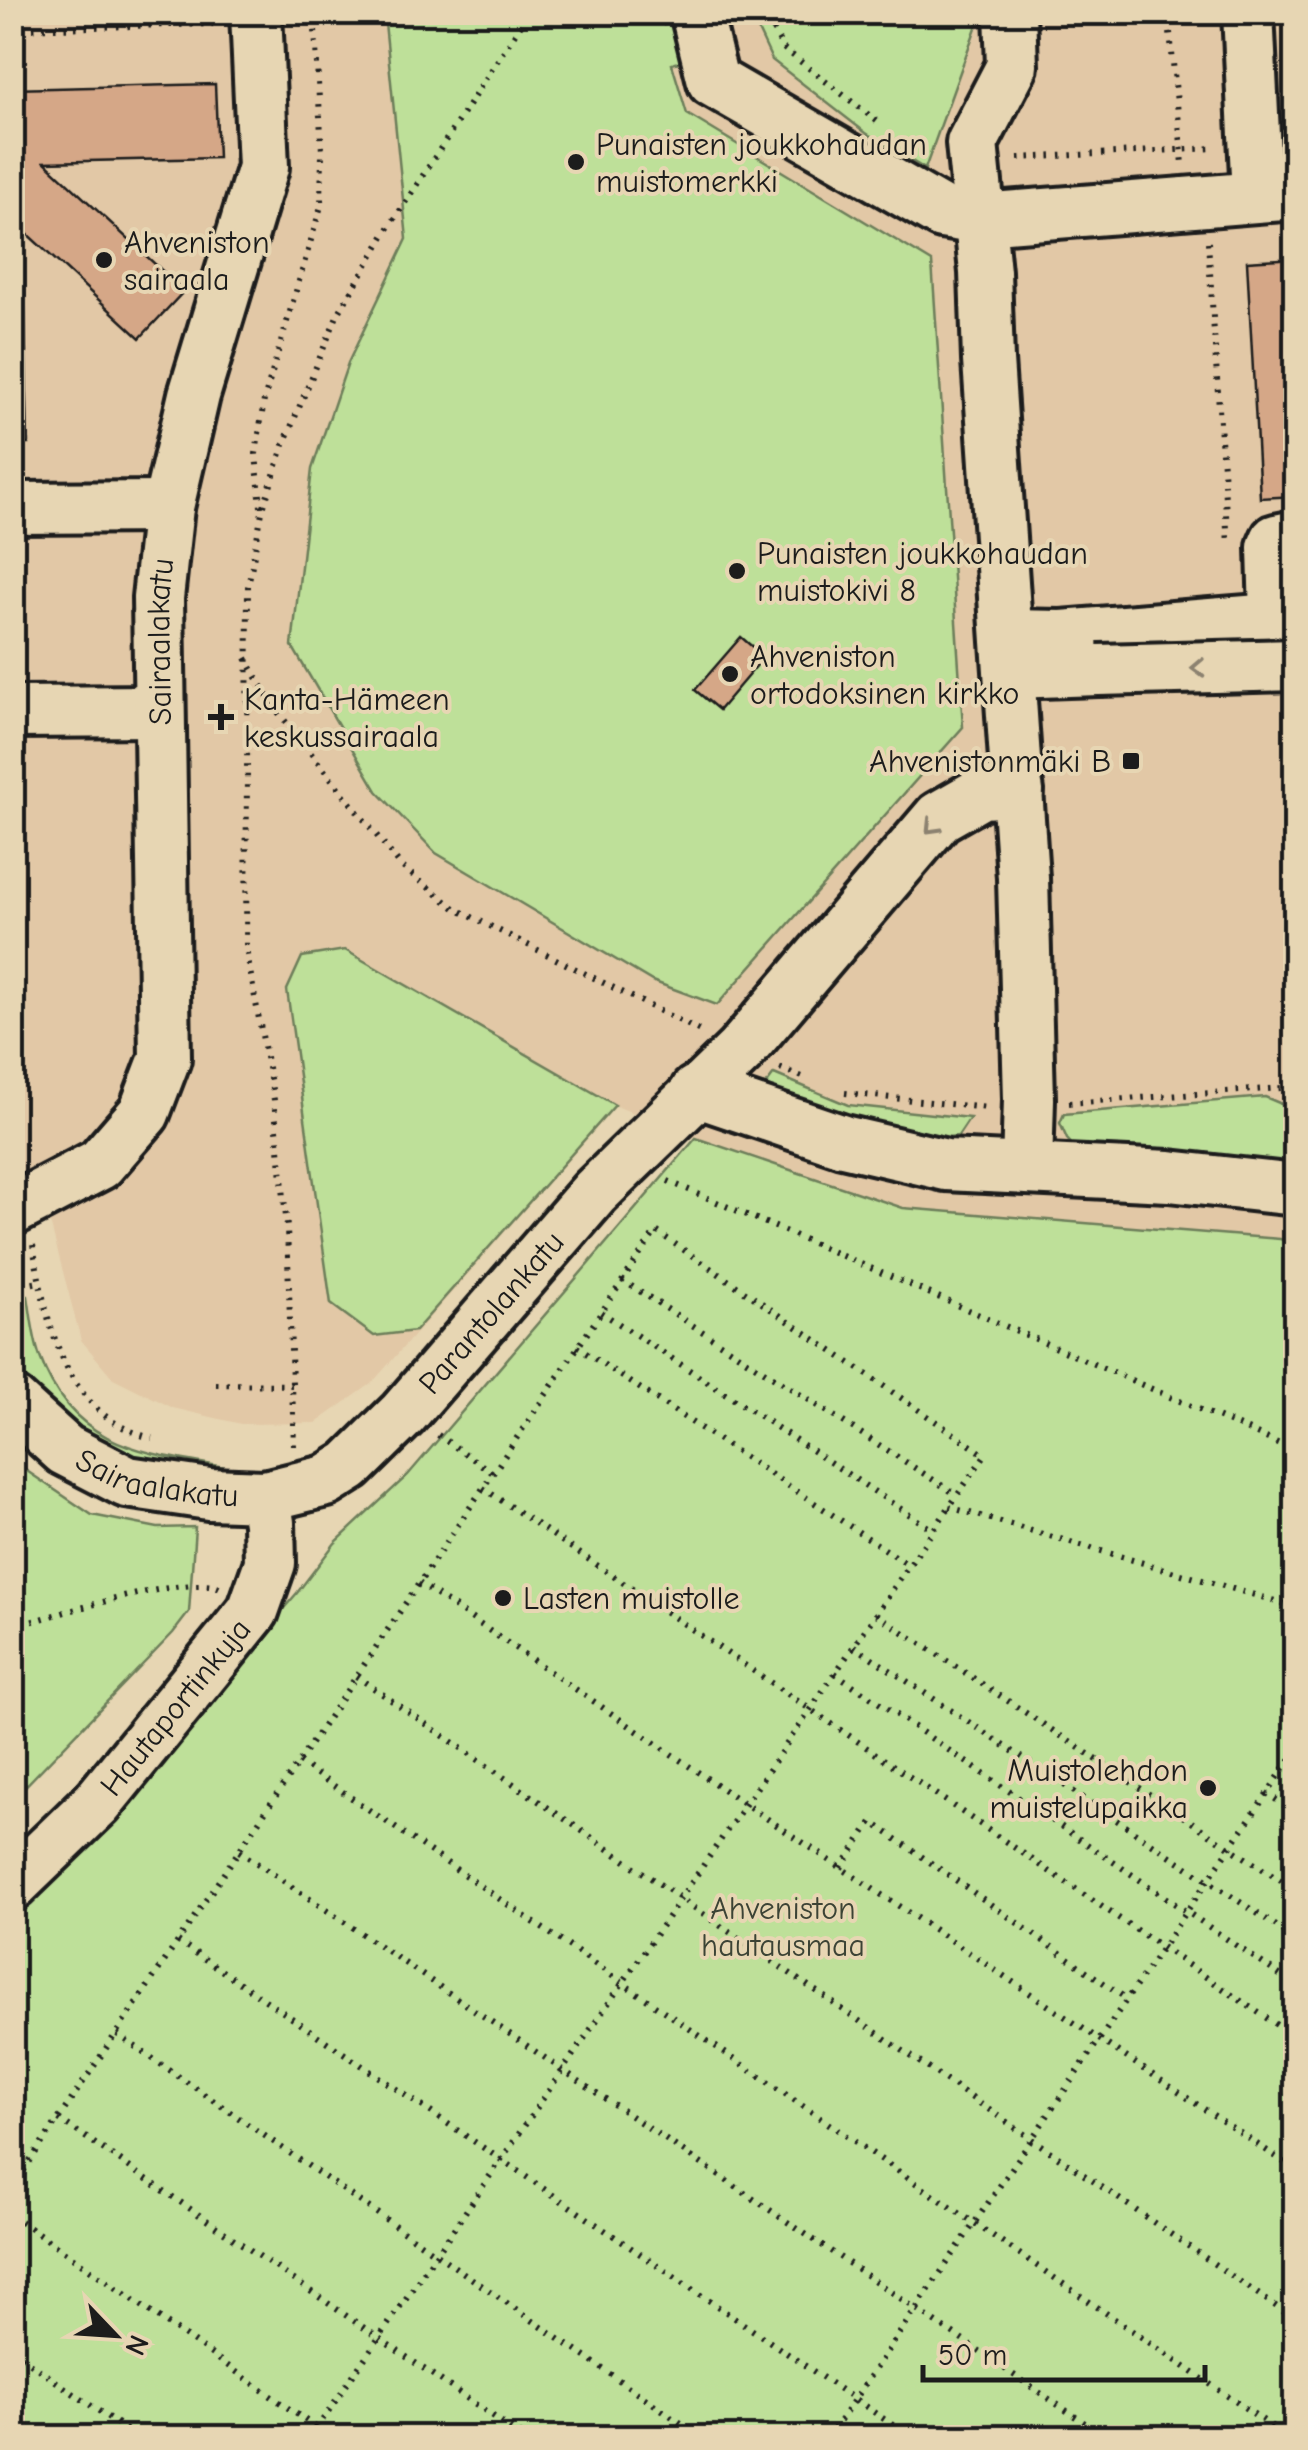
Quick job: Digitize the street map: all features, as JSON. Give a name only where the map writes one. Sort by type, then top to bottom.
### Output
[{"type":"street","points":[[696,12],[713,81],[942,213],[981,220],[1276,195],[1254,146],[1248,12]]},
{"type":"street","points":[[1010,12],[1012,66],[972,142],[981,220],[1018,791],[1030,1099],[1027,1168]]},
{"type":"street","name":"Sairaalakatu","points":[[15,1210],[100,1164],[144,1113],[165,1058],[158,598],[168,508],[194,395],[262,167],[256,18]]},
{"type":"street","points":[[12,508],[168,508]]},
{"type":"street","points":[[1009,654],[1062,636],[1285,618],[1273,547],[1276,540],[1296,536]]},
{"type":"street","points":[[1009,654],[1098,670],[1296,665]]},
{"type":"street","points":[[12,712],[158,711]]},
{"type":"street","name":"Parantolankatu","points":[[284,1470],[326,1480],[350,1466],[374,1444],[594,1192],[740,1051],[938,817],[981,793],[1018,791]]},
{"type":"street","points":[[696,1092],[842,1141],[946,1165],[1170,1176],[1296,1190]]},
{"type":"street","name":"Sairaalakatu","points":[[12,1402],[65,1450],[127,1482],[209,1494],[284,1470]]},
{"type":"street","name":"Hautaportinkuja","points":[[12,1886],[97,1803],[253,1611],[270,1563],[284,1470]]},
{"type":"path","points":[[284,1470],[294,1384],[287,1227],[274,1100],[246,949],[248,586],[262,512],[312,371],[337,316],[390,226],[530,12]]},
{"type":"path","points":[[1168,12],[1180,150],[1191,202],[1208,244],[1228,551]]},
{"type":"path","points":[[12,29],[314,17],[322,152],[320,206],[264,400],[256,454],[262,512]]},
{"type":"path","points":[[974,160],[1254,146]]},
{"type":"path","points":[[245,657],[274,707],[401,866],[456,909],[705,1033]]},
{"type":"path","points":[[653,1175],[1296,1451]]},
{"type":"path","points":[[15,1210],[32,1245],[53,1339],[76,1387],[100,1413],[140,1435],[159,1440]]},
{"type":"path","points":[[12,2188],[656,1231],[985,1455],[310,2438]]},
{"type":"path","points":[[622,1280],[957,1496]]},
{"type":"path","points":[[12,1287],[39,1282]]},
{"type":"path","points":[[602,1312],[933,1530]]},
{"type":"path","points":[[577,1347],[909,1565]]},
{"type":"path","points":[[216,1384],[294,1384]]},
{"type":"path","points":[[429,1429],[493,1473]]},
{"type":"path","points":[[483,1488],[1296,2038]]},
{"type":"path","points":[[950,1507],[1296,1606]]},
{"type":"path","points":[[12,1627],[141,1594],[208,1582],[253,1611]]},
{"type":"path","points":[[419,1583],[1296,2170]]},
{"type":"path","points":[[876,1614],[1296,1892]]},
{"type":"path","points":[[854,1646],[1296,1938]]},
{"type":"path","points":[[835,1673],[1296,1986]]},
{"type":"path","points":[[356,1676],[1296,2320]]},
{"type":"path","points":[[828,2438],[1296,1751]]},
{"type":"path","points":[[299,1762],[1289,2438]]},
{"type":"path","points":[[1266,1793],[1296,1812]]},
{"type":"path","points":[[841,1868],[872,1822],[1127,1999]]},
{"type":"path","points":[[239,1851],[1107,2438]]},
{"type":"path","points":[[178,1941],[912,2438]]},
{"type":"path","points":[[117,2034],[703,2438]]},
{"type":"path","points":[[59,2119],[525,2438]]},
{"type":"path","points":[[12,2215],[331,2438]]},
{"type":"path","points":[[12,2351],[138,2438]]},
{"type":"shaded area","name":"Kanta-Hämeen keskussairaala","points":[[12,13],[1295,13],[1295,1243],[903,1208],[696,1138],[616,1106],[371,1384],[316,1423],[241,1424],[173,1408],[113,1378],[81,1340],[51,1226],[13,1167]]},
{"type":"green space","points":[[661,12],[664,25],[684,20],[693,58],[672,64],[687,114],[932,262],[963,727],[717,1005],[652,981],[436,853],[377,791],[292,646],[312,469],[348,363],[407,239],[384,13]]},
{"type":"green space","points":[[750,13],[978,13],[925,169],[866,133],[772,60]]},
{"type":"green space","points":[[345,950],[615,1105],[415,1331],[374,1336],[331,1304],[287,990],[302,957]]},
{"type":"green space","points":[[774,1074],[848,1105],[970,1118],[958,1136],[916,1140],[759,1094]]},
{"type":"green space","points":[[1265,1097],[1284,1105],[1291,1123],[1293,1159],[1284,1165],[1082,1155],[1067,1139],[1060,1123],[1064,1114]]},
{"type":"green space","name":"Ahveniston hautausmaa","points":[[696,1138],[903,1208],[1295,1243],[1295,2437],[13,2438],[13,1904],[107,1814],[297,1593],[335,1543],[408,1475]]},
{"type":"green space","points":[[28,1296],[40,1357],[55,1388],[73,1412],[94,1430],[118,1442],[173,1458],[235,1469],[236,1480],[113,1459],[34,1401],[13,1368],[12,1297]]},
{"type":"green space","points":[[12,1461],[92,1515],[158,1528],[195,1527],[189,1612],[13,1799]]},
{"type":"building","name":"Ahveniston sairaala","points":[[215,84],[218,158],[45,162],[184,291],[140,338],[23,230],[28,444],[12,444],[12,89]]},
{"type":"building","points":[[1296,258],[1296,496],[1260,498],[1247,261]]},
{"type":"building","name":"Ahveniston ortodoksinen kirkko","points":[[741,637],[764,657],[719,710],[695,690]]},
{"type":"place","name":"Punaisten joukkohaudan muistomerkki","points":[[576,162]]},
{"type":"place","name":"Ahveniston sairaala","points":[[104,260]]},
{"type":"place","name":"Punaisten joukkohaudan muistokivi 8","points":[[737,571]]},
{"type":"place","name":"Ahveniston ortodoksinen kirkko","points":[[730,674]]},
{"type":"place","name":"Kanta-Hämeen keskussairaala","points":[[221,717]]},
{"type":"place","name":"Ahvenistonmäki B","points":[[1131,761]]},
{"type":"place","name":"Lasten muistolle","points":[[503,1598]]},
{"type":"place","name":"Muistolehdon muistelupaikka","points":[[1208,1788]]}]
